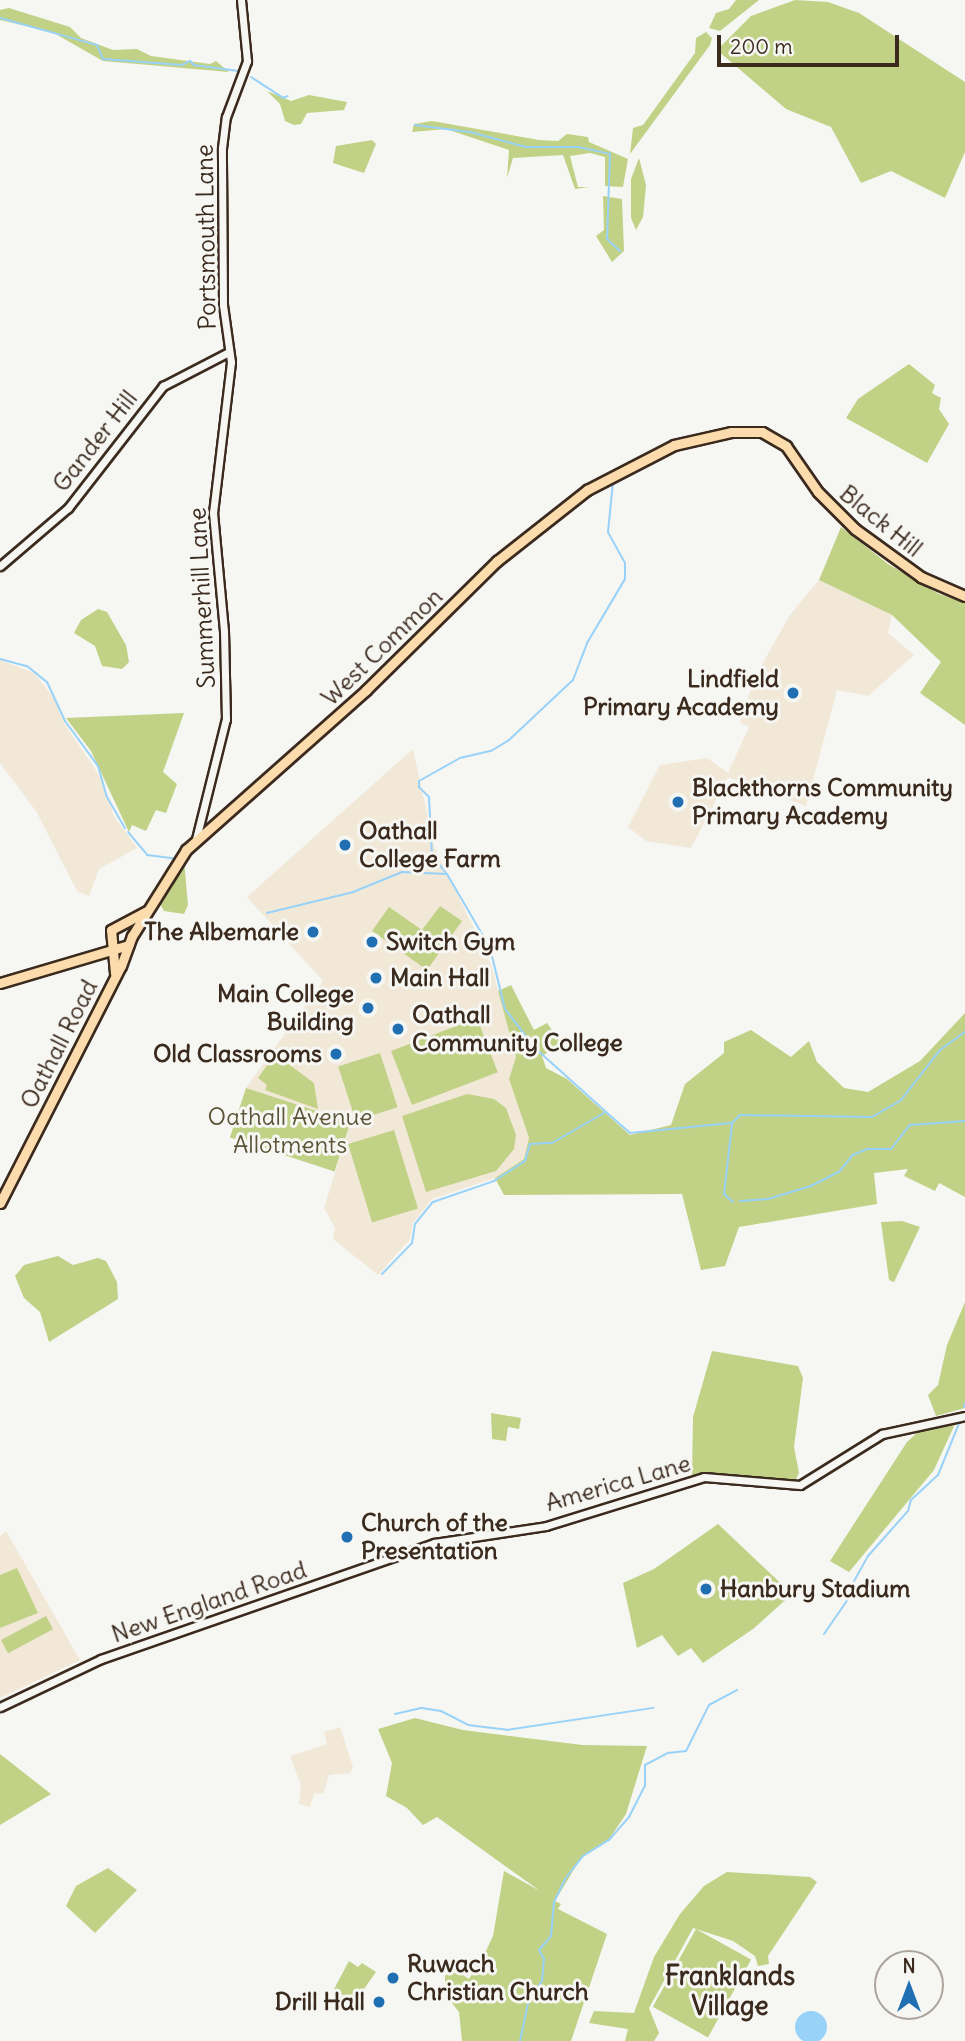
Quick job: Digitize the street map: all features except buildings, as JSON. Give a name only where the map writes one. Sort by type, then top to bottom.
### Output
[{"type":"main road","name":"Black Hill","points":[[674,444],[732,432],[772,436],[786,446],[841,517],[921,577],[965,596]]},
{"type":"main road","name":"West Common","points":[[119,945],[196,839],[366,690],[497,561],[587,490],[674,444]]},
{"type":"main road","points":[[119,945],[111,930],[123,921],[146,911]]},
{"type":"main road","points":[[115,972],[119,945],[130,925],[123,921]]},
{"type":"main road","points":[[0,983],[98,955],[119,945]]},
{"type":"main road","name":"Oathall Road","points":[[0,1203],[115,972],[119,945]]},
{"type":"main road","points":[[98,955],[110,961],[115,972]]},
{"type":"street","name":"Portsmouth Lane","points":[[229,352],[223,305],[222,148],[226,117],[246,68],[241,0]]},
{"type":"street","name":"Gander Hill","points":[[0,566],[54,524],[163,386],[229,352]]},
{"type":"street","name":"Summerhill Lane","points":[[196,839],[226,719],[224,631],[213,520],[231,373],[229,352]]},
{"type":"street","name":"America Lane","points":[[435,1543],[545,1526],[704,1477],[800,1485],[882,1434],[965,1416]]},
{"type":"street","name":"New England Road","points":[[0,1707],[102,1659],[435,1543]]},
{"type":"shaded area","name":"Lindfield Primary Academy","points":[[819,580],[892,615],[888,633],[914,655],[868,696],[837,690],[806,806],[728,777],[691,848],[646,841],[628,827],[660,765],[707,758],[728,773],[749,727],[740,722],[755,677],[790,615]]},
{"type":"shaded area","points":[[0,660],[34,673],[54,698],[64,723],[101,778],[114,816],[137,848],[99,869],[89,896],[77,891],[36,811],[0,763]]},
{"type":"shaded area","name":"Oathall Community College","points":[[413,749],[434,846],[491,964],[516,1057],[509,1079],[529,1138],[524,1159],[495,1178],[432,1199],[413,1223],[410,1239],[378,1275],[333,1239],[335,1228],[324,1208],[351,1122],[246,1088],[323,981],[247,897]]},
{"type":"shaded area","points":[[6,1531],[80,1660],[0,1698],[0,1536]]},
{"type":"shaded area","points":[[340,1727],[353,1767],[350,1773],[329,1775],[323,1794],[314,1793],[310,1807],[299,1804],[301,1785],[290,1756],[327,1744],[324,1732]]},
{"type":"green space","points":[[736,0],[759,0],[720,31],[709,28],[716,13],[729,9]]},
{"type":"green space","points":[[795,0],[828,2],[859,13],[965,82],[965,152],[945,198],[891,171],[861,183],[831,127],[786,109],[717,50],[751,16]]},
{"type":"green space","points":[[9,8],[70,27],[81,38],[113,50],[137,49],[151,56],[210,64],[216,61],[229,72],[103,61],[52,32],[0,20],[0,10]]},
{"type":"green space","points":[[706,32],[712,38],[710,45],[630,154],[633,128],[643,125],[695,53],[696,38]]},
{"type":"green space","points":[[267,91],[291,101],[309,95],[347,102],[344,110],[307,113],[301,124],[294,125],[285,121],[280,104]]},
{"type":"green space","points":[[432,121],[539,140],[558,141],[567,134],[588,137],[589,142],[628,159],[623,187],[605,186],[605,157],[590,153],[570,156],[578,187],[589,187],[575,189],[563,155],[513,158],[507,178],[509,150],[446,129],[412,132],[414,124]]},
{"type":"green space","points":[[372,140],[376,144],[364,173],[333,163],[336,146]]},
{"type":"green space","points":[[639,158],[646,185],[643,217],[636,230],[631,218],[631,179]]},
{"type":"green space","points":[[603,196],[622,199],[624,251],[612,262],[596,236],[604,230]]},
{"type":"green space","points":[[909,364],[935,385],[932,393],[941,398],[939,409],[949,424],[927,463],[846,418],[858,399]]},
{"type":"green space","points":[[841,527],[888,564],[939,594],[965,602],[965,725],[920,693],[941,662],[892,615],[819,580]]},
{"type":"green space","points":[[98,609],[107,612],[126,645],[129,662],[122,669],[102,666],[95,646],[74,633],[81,620]]},
{"type":"green space","points":[[184,713],[163,772],[177,784],[166,813],[156,810],[146,831],[132,825],[129,832],[91,751],[66,718]]},
{"type":"green space","points":[[184,860],[188,905],[184,914],[164,911],[159,902]]},
{"type":"green space","points":[[440,906],[462,921],[427,970],[372,931],[389,907],[422,930]]},
{"type":"green space","points":[[511,985],[534,1030],[547,1023],[562,1044],[542,1056],[546,1068],[567,1079],[630,1135],[671,1125],[685,1084],[724,1053],[724,1042],[751,1030],[791,1057],[809,1041],[817,1062],[844,1088],[868,1092],[920,1061],[965,1013],[965,1197],[939,1183],[935,1191],[904,1176],[908,1169],[874,1173],[877,1204],[739,1227],[725,1266],[701,1270],[682,1194],[504,1195],[495,1178],[524,1159],[529,1138],[509,1079],[516,1057],[498,991]]},
{"type":"green space","points":[[477,1018],[498,1072],[412,1105],[391,1051]]},
{"type":"green space","points":[[380,1053],[398,1107],[356,1121],[338,1067]]},
{"type":"green space","points":[[275,1054],[314,1083],[318,1109],[265,1090],[267,1085],[258,1078]]},
{"type":"green space","name":"Oathall Avenue Allotments","points":[[246,1088],[351,1122],[335,1171],[230,1137]]},
{"type":"green space","points":[[467,1094],[494,1099],[506,1108],[516,1135],[514,1149],[496,1171],[426,1192],[402,1116]]},
{"type":"green space","points":[[394,1130],[418,1208],[372,1222],[348,1144]]},
{"type":"green space","points":[[902,1221],[920,1227],[894,1282],[889,1280],[881,1222]]},
{"type":"green space","points":[[58,1256],[73,1265],[98,1258],[106,1261],[117,1282],[118,1299],[49,1342],[40,1312],[24,1298],[15,1276],[24,1265]]},
{"type":"green space","points":[[965,1302],[965,1408],[936,1416],[928,1395],[938,1385],[947,1345]]},
{"type":"green space","points":[[712,1351],[798,1366],[803,1378],[794,1447],[799,1473],[795,1481],[779,1484],[692,1476],[693,1417]]},
{"type":"green space","points":[[491,1413],[521,1418],[519,1429],[508,1427],[506,1441],[492,1439]]},
{"type":"green space","points":[[955,1424],[934,1470],[849,1572],[830,1561],[907,1442],[920,1430]]},
{"type":"green space","name":"Hanbury Stadium","points":[[718,1524],[792,1594],[753,1629],[703,1663],[691,1648],[678,1656],[662,1635],[637,1648],[623,1583],[654,1569]]},
{"type":"green space","points":[[17,1568],[38,1613],[0,1628],[0,1575]]},
{"type":"green space","points":[[46,1616],[53,1629],[8,1653],[1,1640]]},
{"type":"green space","points":[[415,1718],[463,1730],[582,1745],[647,1746],[626,1814],[610,1838],[582,1856],[555,1901],[561,1904],[558,1909],[607,1934],[571,2041],[462,2041],[459,2012],[445,1994],[445,1976],[452,1968],[469,1979],[485,1953],[493,1936],[504,1871],[540,1891],[437,1817],[423,1825],[407,1808],[386,1796],[392,1763],[378,1729]]},
{"type":"green space","points":[[0,1754],[51,1794],[0,1825]]},
{"type":"green space","points":[[108,1868],[137,1890],[95,1933],[66,1906],[76,1886]]},
{"type":"green space","points":[[727,1872],[810,1877],[817,1882],[768,1956],[769,1964],[758,1966],[755,1956],[733,1941],[693,1928],[649,2008],[659,2033],[654,2041],[625,2041],[628,2029],[589,2023],[594,2011],[634,2013],[654,1957],[680,1914],[704,1886]]},
{"type":"green space","points":[[696,1929],[751,1960],[708,2037],[653,2007]]},
{"type":"green space","points":[[349,1961],[358,1967],[362,1963],[376,1972],[359,1996],[347,1998],[334,1989]]},
{"type":"water","points":[[811,2011],[822,2016],[827,2027],[822,2038],[811,2043],[800,2038],[795,2027],[800,2016]]},
{"type":"waterway","points":[[0,18],[97,45],[103,59],[182,65],[190,61],[194,65],[239,71]]},
{"type":"waterway","points":[[251,77],[283,98],[288,96]]},
{"type":"waterway","points":[[415,125],[470,132],[526,147],[578,147],[610,154],[607,239],[620,251]]},
{"type":"waterway","points":[[446,873],[432,855],[429,797],[419,787],[419,781],[460,758],[491,751],[509,740],[573,680],[587,643],[625,579],[625,563],[608,532],[613,482]]},
{"type":"waterway","points":[[0,659],[27,666],[47,682],[65,721],[98,766],[107,797],[125,828]]},
{"type":"waterway","points":[[128,832],[147,855],[173,858]]},
{"type":"waterway","points":[[267,913],[353,892],[402,872],[447,874],[490,948],[505,1009],[535,1048],[606,1112],[630,1133],[731,1123]]},
{"type":"waterway","points":[[732,1123],[740,1115],[872,1117],[901,1100],[940,1050],[965,1032]]},
{"type":"waterway","points":[[382,1274],[412,1243],[415,1224],[433,1202],[494,1181],[525,1161],[530,1144],[552,1143],[604,1113]]},
{"type":"waterway","points":[[740,1201],[768,1199],[811,1186],[839,1172],[853,1155],[867,1149],[891,1149],[910,1125],[965,1121]]},
{"type":"waterway","points":[[732,1124],[724,1194],[733,1202]]},
{"type":"waterway","points":[[964,1407],[965,1403]]},
{"type":"waterway","points":[[824,1634],[853,1592],[853,1583],[868,1556],[908,1511],[911,1500],[938,1475],[960,1421]]},
{"type":"waterway","points":[[520,2041],[528,2003],[542,1981],[544,1959],[539,1950],[551,1936],[554,1902],[565,1879],[583,1856],[609,1840],[629,1817],[645,1786],[645,1765],[668,1753],[686,1751],[709,1705],[737,1690]]},
{"type":"waterway","points":[[395,1714],[422,1708],[441,1711],[468,1725],[507,1730],[653,1708]]},
{"type":"place","name":"Lindfield Primary Academy","points":[[793,693]]},
{"type":"place","name":"Blackthorns Community Primary Academy","points":[[678,802]]},
{"type":"place","name":"Oathall College Farm","points":[[345,845]]},
{"type":"place","name":"The Albemarle","points":[[313,932]]},
{"type":"place","name":"Switch Gym","points":[[372,942]]},
{"type":"place","name":"Main Hall","points":[[376,978]]},
{"type":"place","name":"Main College Building","points":[[368,1008]]},
{"type":"place","name":"Oathall Community College","points":[[398,1029]]},
{"type":"place","name":"Old Classrooms","points":[[336,1054]]},
{"type":"place","name":"Church of the Presentation","points":[[347,1537]]},
{"type":"place","name":"Hanbury Stadium","points":[[706,1589]]},
{"type":"place","name":"Ruwach Christian Church","points":[[393,1978]]},
{"type":"place","name":"Drill Hall","points":[[379,2002]]},
{"type":"district","name":"Franklands Village","points":[[730,1991]]}]
